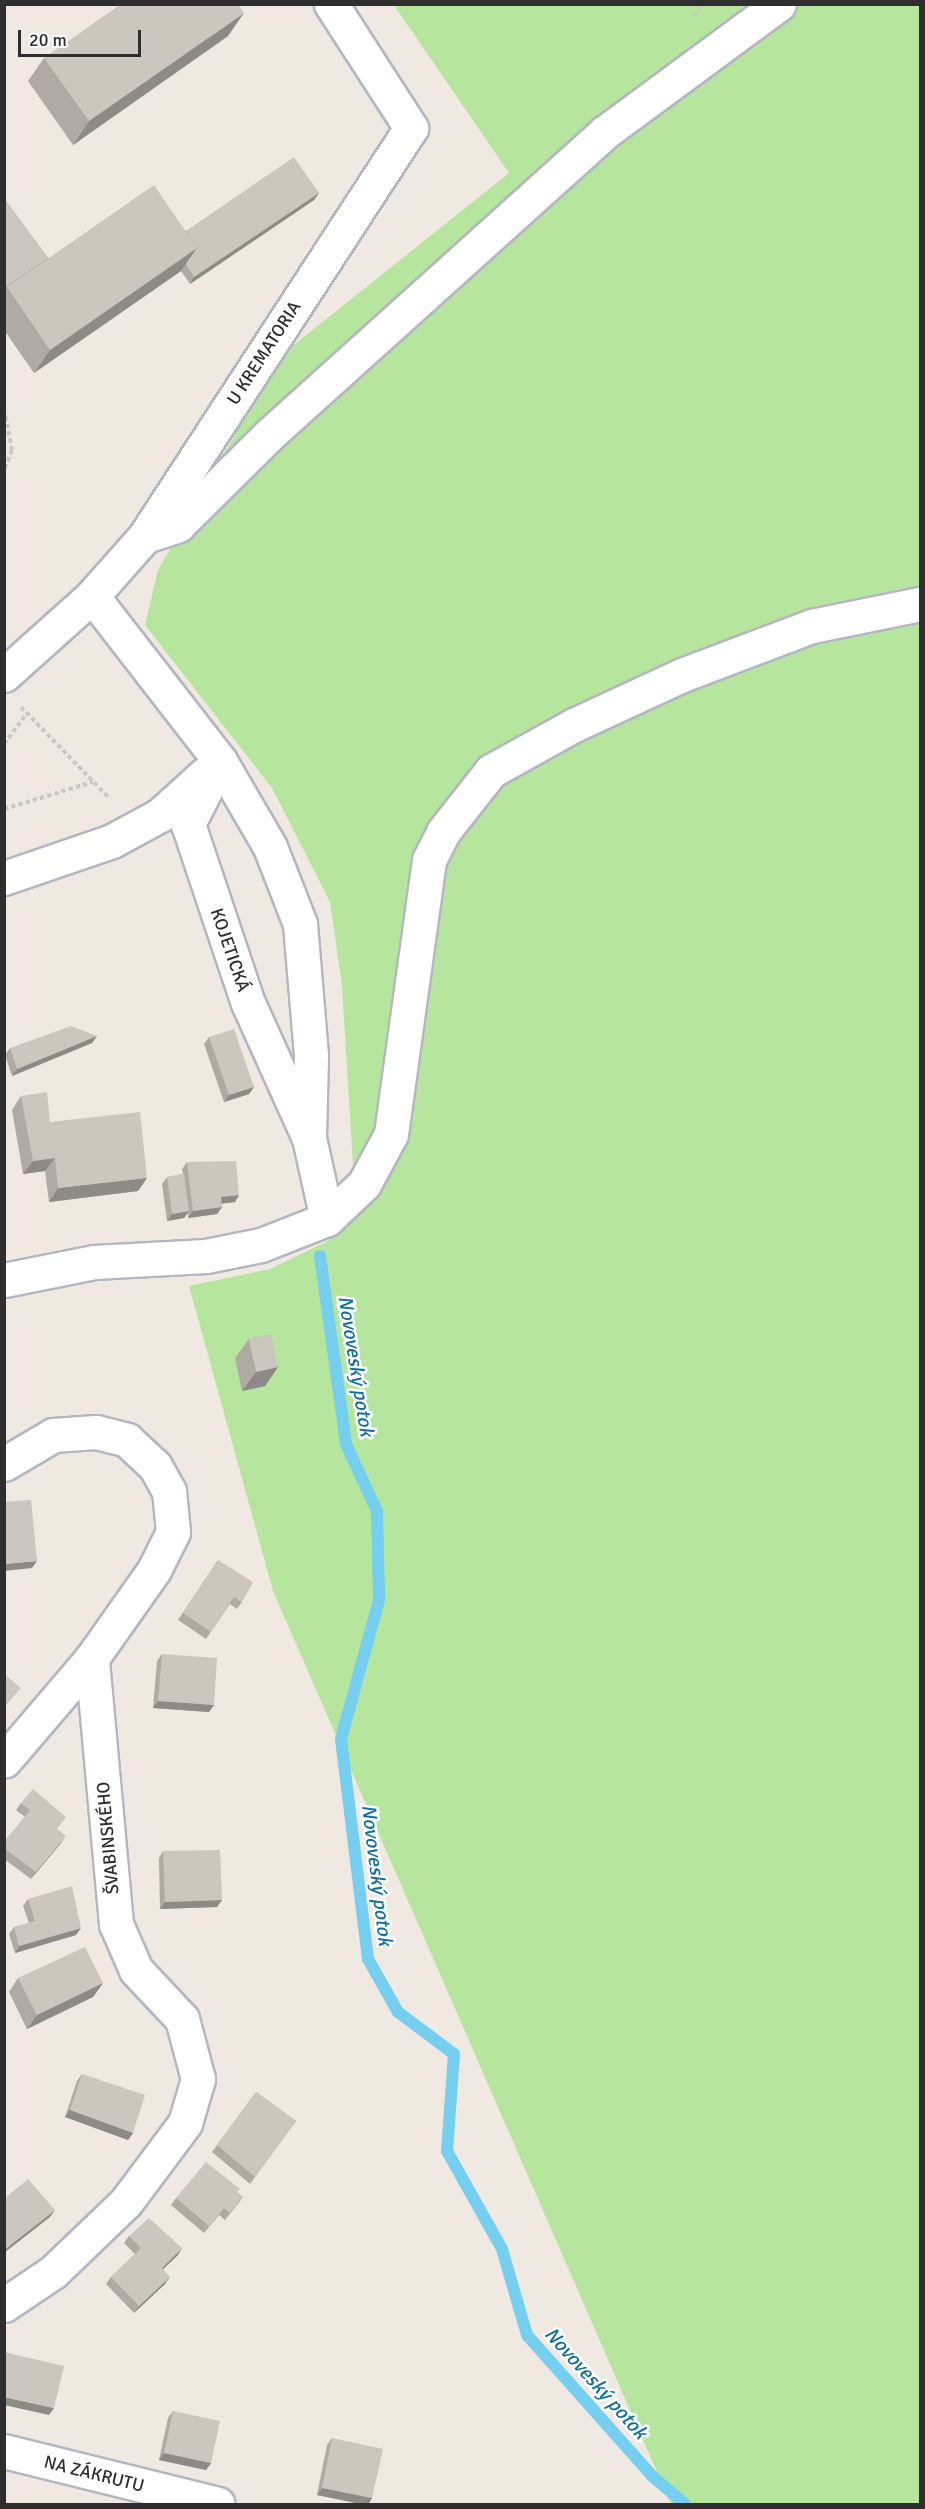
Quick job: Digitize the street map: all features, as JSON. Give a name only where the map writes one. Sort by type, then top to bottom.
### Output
[{"type":"street","name":"U KREMATORIA","points":[[4,675],[92,596],[145,536],[411,128],[331,4]]},
{"type":"street","points":[[145,536],[178,525],[270,434],[604,133],[778,4]]},
{"type":"street","name":"KOJETICKÁ","points":[[92,596],[220,761],[270,848],[300,924],[311,1056],[309,1138]]},
{"type":"street","points":[[4,1280],[94,1262],[206,1256],[261,1245],[327,1220],[364,1184],[391,1134],[429,860],[443,832],[491,771],[574,725],[682,675],[812,626],[921,604]]},
{"type":"street","points":[[4,878],[133,830],[160,815],[220,761]]},
{"type":"street","name":"KOJETICKÁ","points":[[220,761],[188,824],[248,1003],[309,1138],[327,1220]]},
{"type":"street","points":[[4,1464],[53,1435],[96,1432],[127,1440],[155,1466],[169,1491],[173,1532],[154,1570],[92,1658],[4,1761]]},
{"type":"street","name":"ŠVABINSKÉHO","points":[[4,2305],[54,2272],[126,2202],[185,2123],[198,2079],[182,2019],[136,1970],[116,1924],[92,1658]]},
{"type":"street","name":"NA ZÁKRUTU","points":[[4,2451],[218,2505]]},
{"type":"path","points":[[4,409],[12,450],[4,471]]},
{"type":"path","points":[[20,706],[79,768]]},
{"type":"path","points":[[4,744],[27,713]]},
{"type":"path","points":[[4,809],[93,782]]},
{"type":"green space","points":[[394,5],[920,5],[920,2504],[671,2504],[273,1591],[189,1286],[270,1269],[326,1242],[356,1214],[342,985],[330,902],[272,788],[145,625],[158,570],[280,356],[509,173]]},
{"type":"building","points":[[121,4],[238,4],[244,13],[89,121],[44,58]]},
{"type":"building","points":[[294,157],[319,193],[194,277],[186,264],[197,248],[186,231]]},
{"type":"building","points":[[154,185],[197,248],[50,350],[7,287]]},
{"type":"building","points":[[4,198],[48,258],[4,288]]},
{"type":"building","points":[[71,1026],[97,1036],[17,1069],[10,1048]]},
{"type":"building","points":[[234,1029],[254,1087],[229,1095],[209,1037]]},
{"type":"building","points":[[47,1092],[50,1122],[140,1112],[147,1178],[58,1188],[55,1158],[33,1161],[21,1096]]},
{"type":"building","points":[[236,1161],[239,1195],[221,1197],[222,1207],[193,1211],[187,1162]]},
{"type":"building","points":[[184,1174],[189,1211],[172,1214],[167,1177]]},
{"type":"building","points":[[271,1334],[278,1367],[256,1372],[249,1339]]},
{"type":"building","points":[[31,1500],[37,1561],[4,1564],[4,1502]]},
{"type":"building","points":[[218,1560],[253,1582],[242,1602],[234,1597],[211,1632],[183,1613]]},
{"type":"building","points":[[162,1654],[217,1658],[214,1705],[158,1701]]},
{"type":"building","points":[[4,1674],[21,1688],[4,1707]]},
{"type":"building","points":[[33,1789],[66,1817],[57,1829],[66,1836],[36,1872],[4,1848],[4,1842],[30,1810],[21,1803]]},
{"type":"building","points":[[220,1850],[222,1900],[165,1902],[163,1851]]},
{"type":"building","points":[[72,1886],[81,1928],[19,1946],[14,1927],[35,1921],[28,1899]]},
{"type":"building","points":[[85,1947],[103,1983],[37,2015],[18,1978]]},
{"type":"building","points":[[82,2074],[145,2095],[133,2133],[70,2110]]},
{"type":"building","points":[[256,2092],[296,2121],[255,2177],[217,2145]]},
{"type":"building","points":[[206,2162],[240,2189],[237,2192],[243,2197],[230,2213],[224,2208],[209,2226],[176,2198]]},
{"type":"building","points":[[28,2179],[55,2210],[4,2250],[4,2199]]},
{"type":"building","points":[[149,2218],[182,2248],[162,2268],[170,2277],[139,2306],[111,2277],[141,2248],[129,2236]]},
{"type":"building","points":[[4,2352],[64,2366],[54,2408],[4,2397]]},
{"type":"building","points":[[173,2411],[220,2421],[211,2463],[164,2453]]},
{"type":"building","points":[[332,2438],[383,2449],[372,2498],[322,2488]]},
{"type":"waterway","name":"Novoveský potok","points":[[320,1256],[346,1444],[377,1511],[379,1600],[341,1739],[368,1959],[398,2012],[454,2054],[447,2151],[502,2249],[527,2335],[652,2476],[685,2504]]}]
